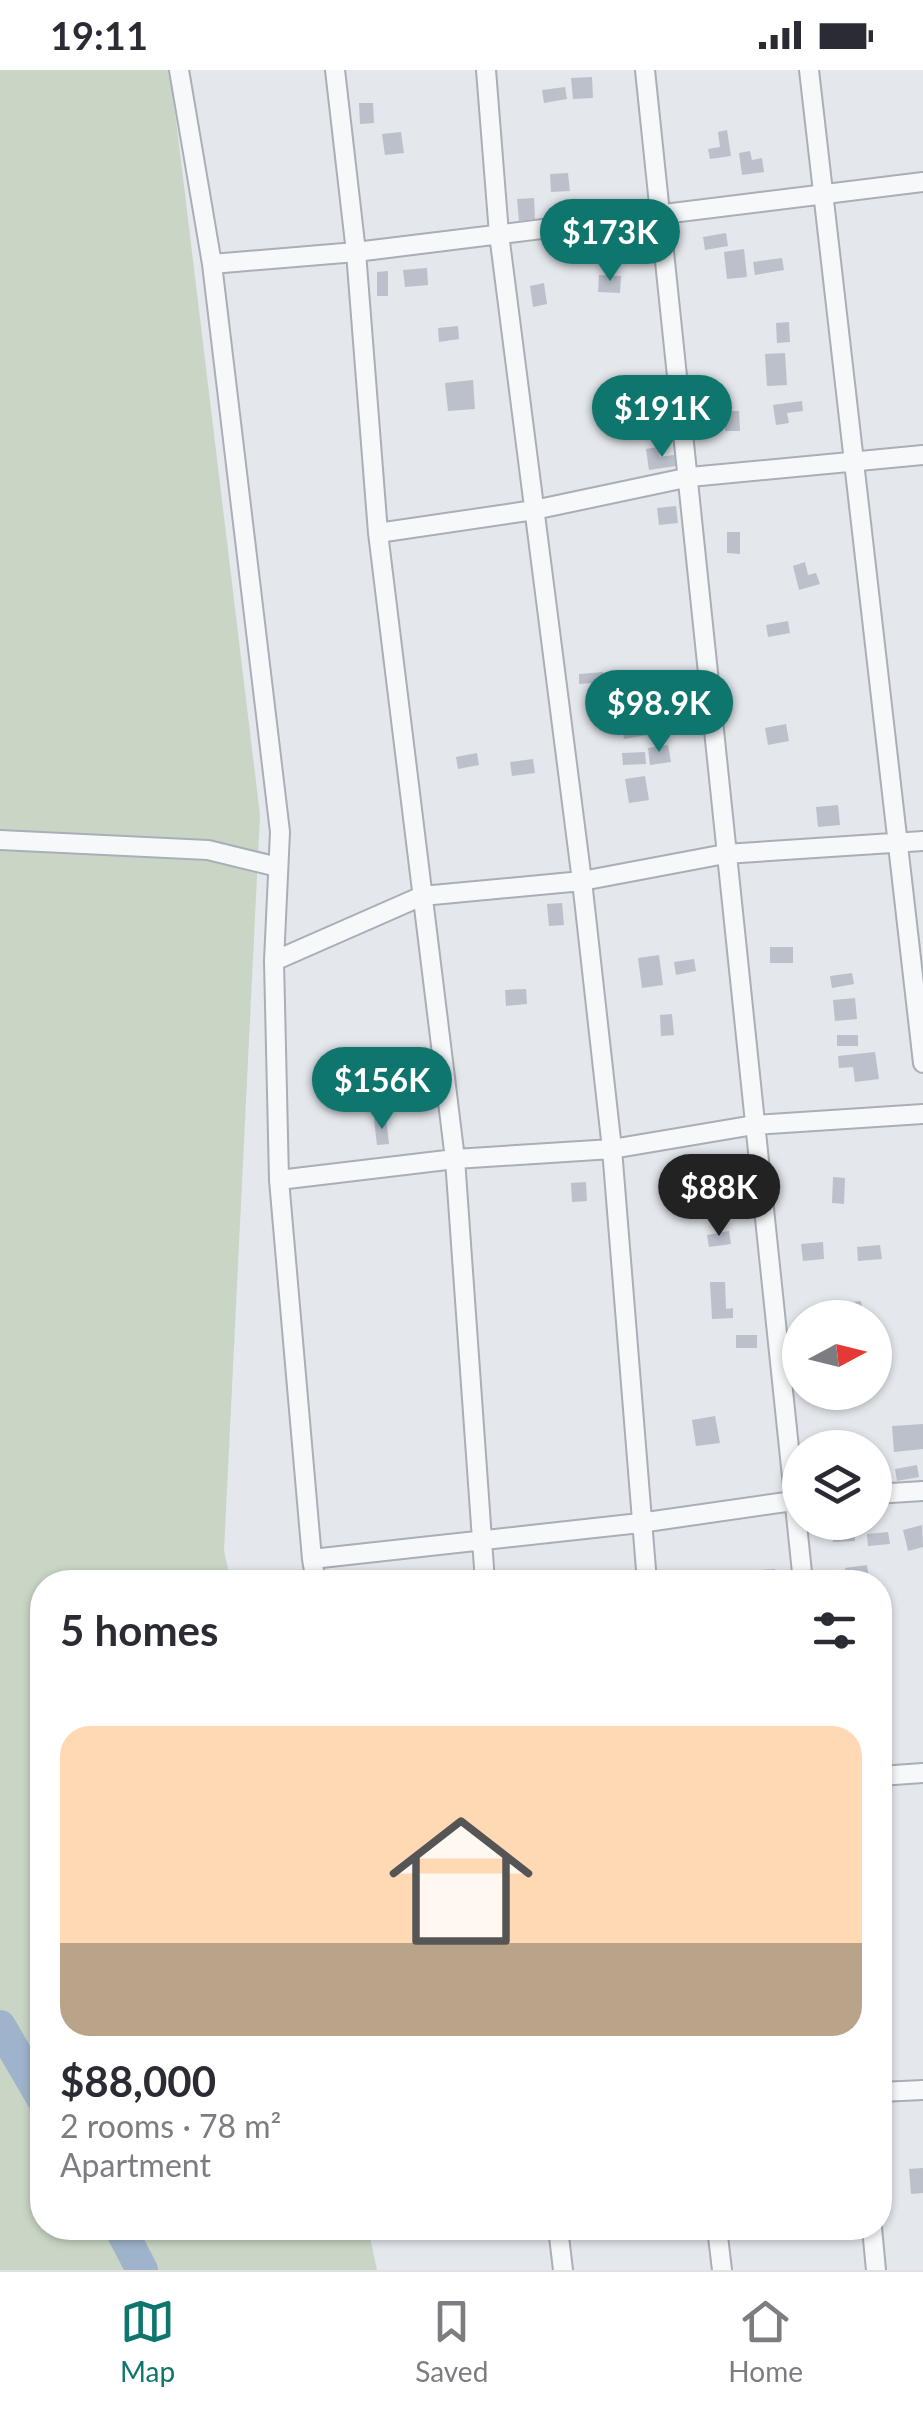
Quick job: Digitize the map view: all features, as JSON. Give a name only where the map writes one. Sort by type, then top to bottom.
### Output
[{"type":"street","points":[[179,70],[212,264],[280,832],[274,961],[279,1180],[314,1570]]},
{"type":"street","points":[[335,70],[356,252],[378,533],[454,1160],[484,1570]]},
{"type":"street","points":[[486,70],[499,234],[582,880],[612,1149],[646,1570]]},
{"type":"street","points":[[646,70],[725,854],[789,1430]]},
{"type":"street","points":[[809,70],[923,1063]]},
{"type":"street","points":[[212,264],[356,252],[923,182]]},
{"type":"street","points":[[378,533],[534,510],[690,477],[923,454]]},
{"type":"street","points":[[0,840],[208,850],[278,868]]},
{"type":"street","points":[[274,961],[422,896],[582,880],[725,854],[923,841]]},
{"type":"street","points":[[279,1180],[454,1160],[612,1149],[754,1125],[923,1114]]},
{"type":"street","points":[[892,1493],[923,1491]]},
{"type":"street","points":[[312,1559],[640,1524],[782,1502]]},
{"type":"street","points":[[800,1540],[802,1570]]},
{"type":"street","points":[[892,1775],[923,1773]]},
{"type":"street","points":[[892,2091],[923,2090]]},
{"type":"street","points":[[559,2240],[563,2270]]},
{"type":"street","points":[[718,2240],[722,2270]]},
{"type":"street","points":[[873,2240],[876,2270]]},
{"type":"green space","points":[[0,70],[170,70],[260,815],[224,1551],[228,1570],[30,1570],[30,2240],[371,2240],[377,2270],[0,2270]]},
{"type":"building","points":[[592,77],[593,98],[573,99],[571,78]]},
{"type":"building","points":[[565,87],[567,99],[544,103],[542,90]]},
{"type":"building","points":[[359,103],[373,103],[374,123],[360,124]]},
{"type":"building","points":[[727,130],[731,156],[710,159],[708,149],[720,147],[718,132]]},
{"type":"building","points":[[401,132],[404,153],[385,155],[382,134]]},
{"type":"building","points":[[750,151],[752,160],[762,158],[764,172],[742,175],[739,153]]},
{"type":"building","points":[[568,173],[570,191],[551,192],[550,174]]},
{"type":"building","points":[[534,198],[535,219],[519,221],[517,199]]},
{"type":"building","points":[[726,233],[728,246],[705,250],[703,237]]},
{"type":"building","points":[[744,249],[747,277],[727,279],[724,252]]},
{"type":"building","points":[[782,258],[784,270],[755,275],[753,262]]},
{"type":"building","points":[[427,268],[428,285],[405,287],[403,270]]},
{"type":"building","points":[[388,271],[388,296],[377,296],[377,272]]},
{"type":"building","points":[[599,275],[621,276],[620,293],[598,292]]},
{"type":"building","points":[[544,283],[547,304],[533,307],[530,286]]},
{"type":"building","points":[[789,322],[790,342],[777,343],[776,323]]},
{"type":"building","points":[[458,326],[459,339],[439,342],[438,328]]},
{"type":"building","points":[[785,353],[787,385],[767,386],[765,354]]},
{"type":"building","points":[[473,380],[475,409],[448,411],[445,383]]},
{"type":"building","points":[[802,401],[803,411],[787,413],[789,423],[776,425],[773,405]]},
{"type":"building","points":[[724,411],[739,411],[740,431],[725,431]]},
{"type":"building","points":[[658,447],[660,457],[680,454],[682,465],[649,470],[646,449]]},
{"type":"building","points":[[676,506],[678,523],[659,525],[657,508]]},
{"type":"building","points":[[727,532],[740,532],[740,554],[727,553]]},
{"type":"building","points":[[805,562],[808,575],[816,573],[820,584],[799,590],[793,566]]},
{"type":"building","points":[[788,621],[790,633],[768,637],[766,625]]},
{"type":"building","points":[[603,672],[604,682],[579,684],[579,674]]},
{"type":"building","points":[[644,719],[647,735],[624,739],[621,723]]},
{"type":"building","points":[[786,724],[789,741],[768,745],[765,728]]},
{"type":"building","points":[[668,745],[671,762],[650,765],[648,748]]},
{"type":"building","points":[[645,752],[646,764],[623,765],[622,753]]},
{"type":"building","points":[[477,753],[479,765],[458,769],[456,757]]},
{"type":"building","points":[[533,759],[535,773],[512,776],[510,762]]},
{"type":"building","points":[[645,776],[649,800],[629,803],[625,779]]},
{"type":"building","points":[[838,805],[840,825],[818,827],[816,807]]},
{"type":"building","points":[[562,903],[564,925],[549,926],[547,904]]},
{"type":"building","points":[[770,947],[793,947],[793,963],[770,963]]},
{"type":"building","points":[[659,955],[663,985],[642,988],[638,958]]},
{"type":"building","points":[[694,959],[696,971],[676,975],[674,962]]},
{"type":"building","points":[[852,973],[854,984],[832,988],[830,976]]},
{"type":"building","points":[[526,989],[527,1004],[506,1006],[505,990]]},
{"type":"building","points":[[855,998],[857,1019],[835,1021],[833,1000]]},
{"type":"building","points":[[672,1014],[674,1035],[661,1036],[660,1015]]},
{"type":"building","points":[[837,1035],[858,1035],[858,1046],[837,1046]]},
{"type":"building","points":[[875,1052],[879,1079],[855,1082],[853,1067],[839,1068],[838,1056]]},
{"type":"building","points":[[386,1118],[389,1144],[377,1145],[374,1119]]},
{"type":"building","points":[[833,1177],[845,1178],[844,1204],[832,1203]]},
{"type":"building","points":[[586,1182],[587,1201],[572,1202],[571,1183]]},
{"type":"building","points":[[752,1191],[755,1211],[732,1215],[729,1195]]},
{"type":"building","points":[[729,1231],[731,1244],[709,1247],[707,1235]]},
{"type":"building","points":[[823,1242],[824,1259],[803,1261],[801,1244]]},
{"type":"building","points":[[880,1245],[882,1259],[858,1261],[857,1247]]},
{"type":"building","points":[[710,1282],[725,1282],[726,1309],[733,1308],[733,1318],[712,1319]]},
{"type":"building","points":[[736,1335],[757,1335],[757,1348],[736,1348]]},
{"type":"building","points":[[715,1416],[720,1443],[696,1446],[692,1420]]},
{"type":"building","points":[[923,1424],[923,1449],[894,1452],[892,1426]]},
{"type":"building","points":[[917,1465],[919,1477],[897,1481],[895,1469]]},
{"type":"building","points":[[922,1525],[923,1547],[908,1551],[903,1530]]},
{"type":"building","points":[[868,1540],[889,1540],[890,1544],[868,1546]]},
{"type":"building","points":[[867,1565],[868,1570],[845,1570]]},
{"type":"building","points":[[923,2168],[923,2193],[911,2194],[909,2169]]},
{"type":"waterway","points":[[0,2026],[30,2077]]},
{"type":"waterway","points":[[126,2240],[142,2270]]}]
